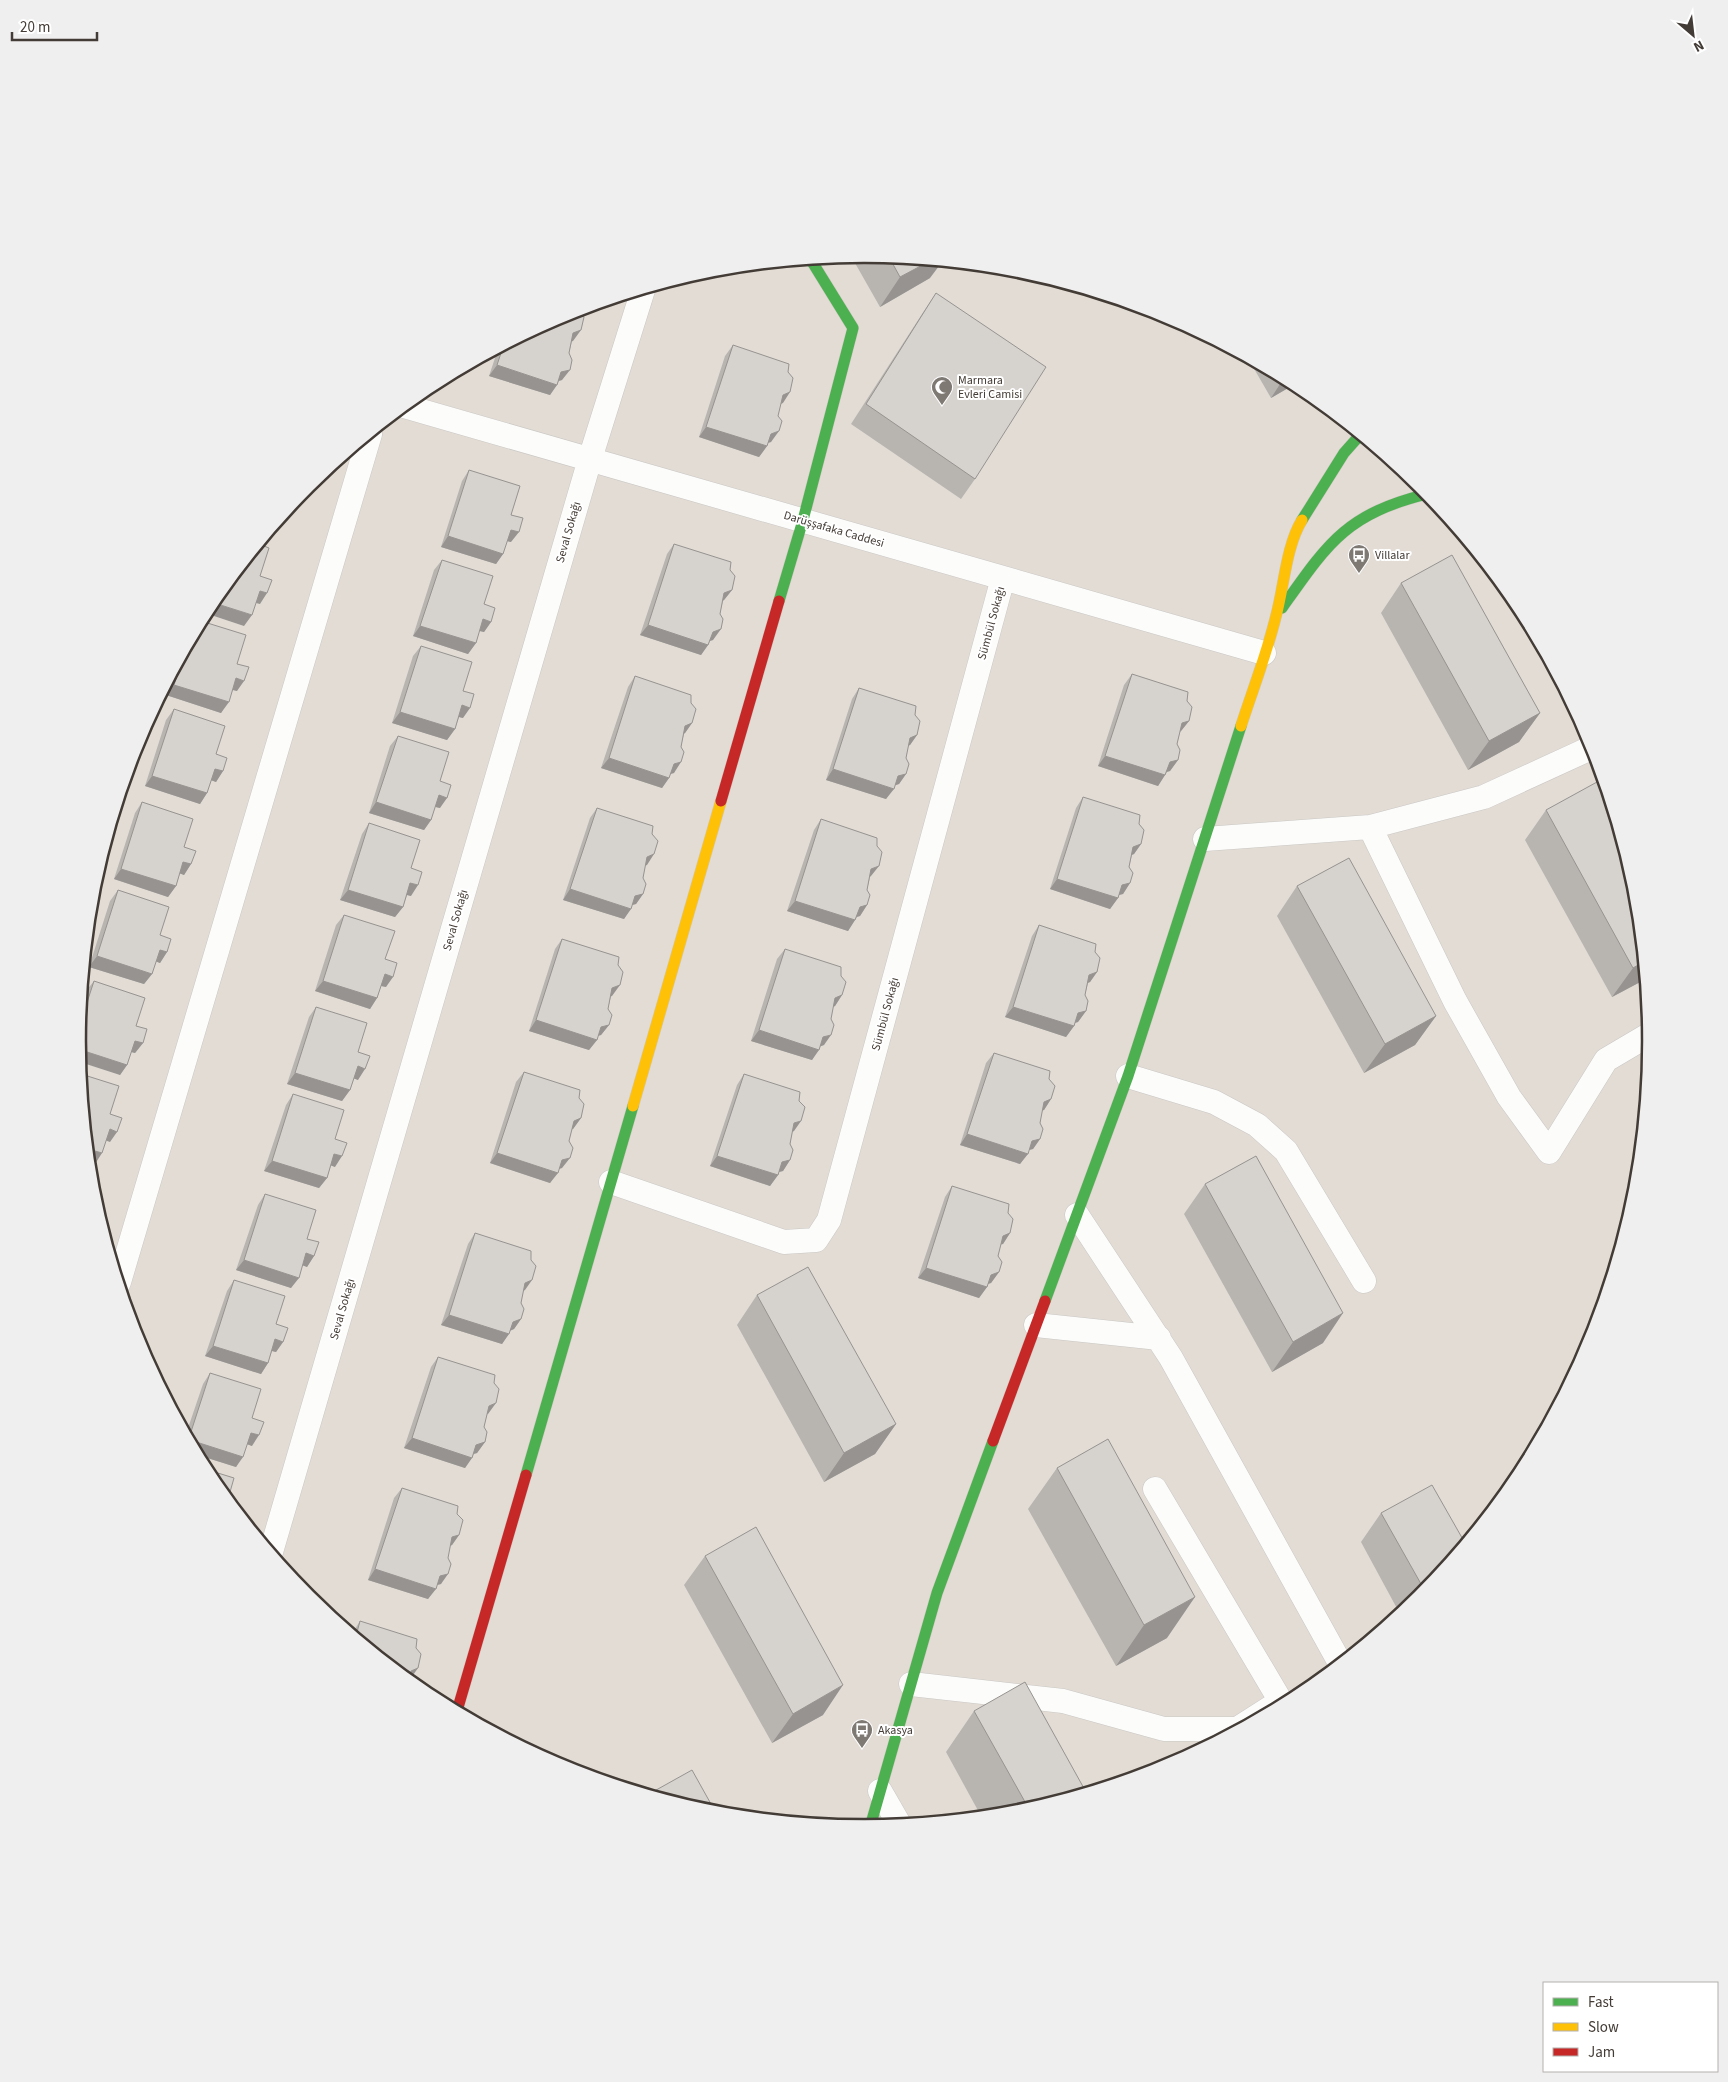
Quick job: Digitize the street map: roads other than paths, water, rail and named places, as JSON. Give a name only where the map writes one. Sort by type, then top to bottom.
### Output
[{"type":"street","points":[[459,1705],[803,520],[854,328],[814,265]]},
{"type":"street","name":"Seval Sokağı","points":[[273,1546],[590,459],[641,297]]},
{"type":"street","name":"Darüşşafaka Caddesi","points":[[412,408],[1264,653]]},
{"type":"street","points":[[872,1819],[937,1593],[1128,1076],[1276,617],[1298,526],[1344,453],[1357,440]]},
{"type":"street","points":[[122,1272],[367,443]]},
{"type":"street","points":[[1276,617],[1317,559],[1352,524],[1395,502],[1419,496]]},
{"type":"street","name":"Sümbül Sokağı","points":[[611,1182],[784,1242],[816,1240],[830,1220],[1003,578]]},
{"type":"street","points":[[1204,840],[1370,826],[1484,797],[1586,751]]},
{"type":"street","points":[[1370,826],[1455,1001],[1509,1097],[1549,1152],[1606,1060],[1642,1039]]},
{"type":"street","points":[[1128,1076],[1214,1102],[1257,1125],[1286,1151],[1364,1281]]},
{"type":"street","points":[[1076,1215],[1159,1338],[1337,1658]]},
{"type":"street","points":[[1036,1325],[1159,1338]]},
{"type":"street","points":[[1155,1489],[1279,1698]]},
{"type":"street","points":[[911,1684],[1063,1701],[1164,1729],[1227,1729]]},
{"type":"street","points":[[1035,1698],[1045,1724]]},
{"type":"street","points":[[880,1792],[895,1818]]},
{"type":"place","name":"Marmara Evleri Camisi","points":[[942,406]]},
{"type":"place","name":"Villalar","points":[[1359,574]]},
{"type":"place","name":"Akasya","points":[[862,1749]]}]
